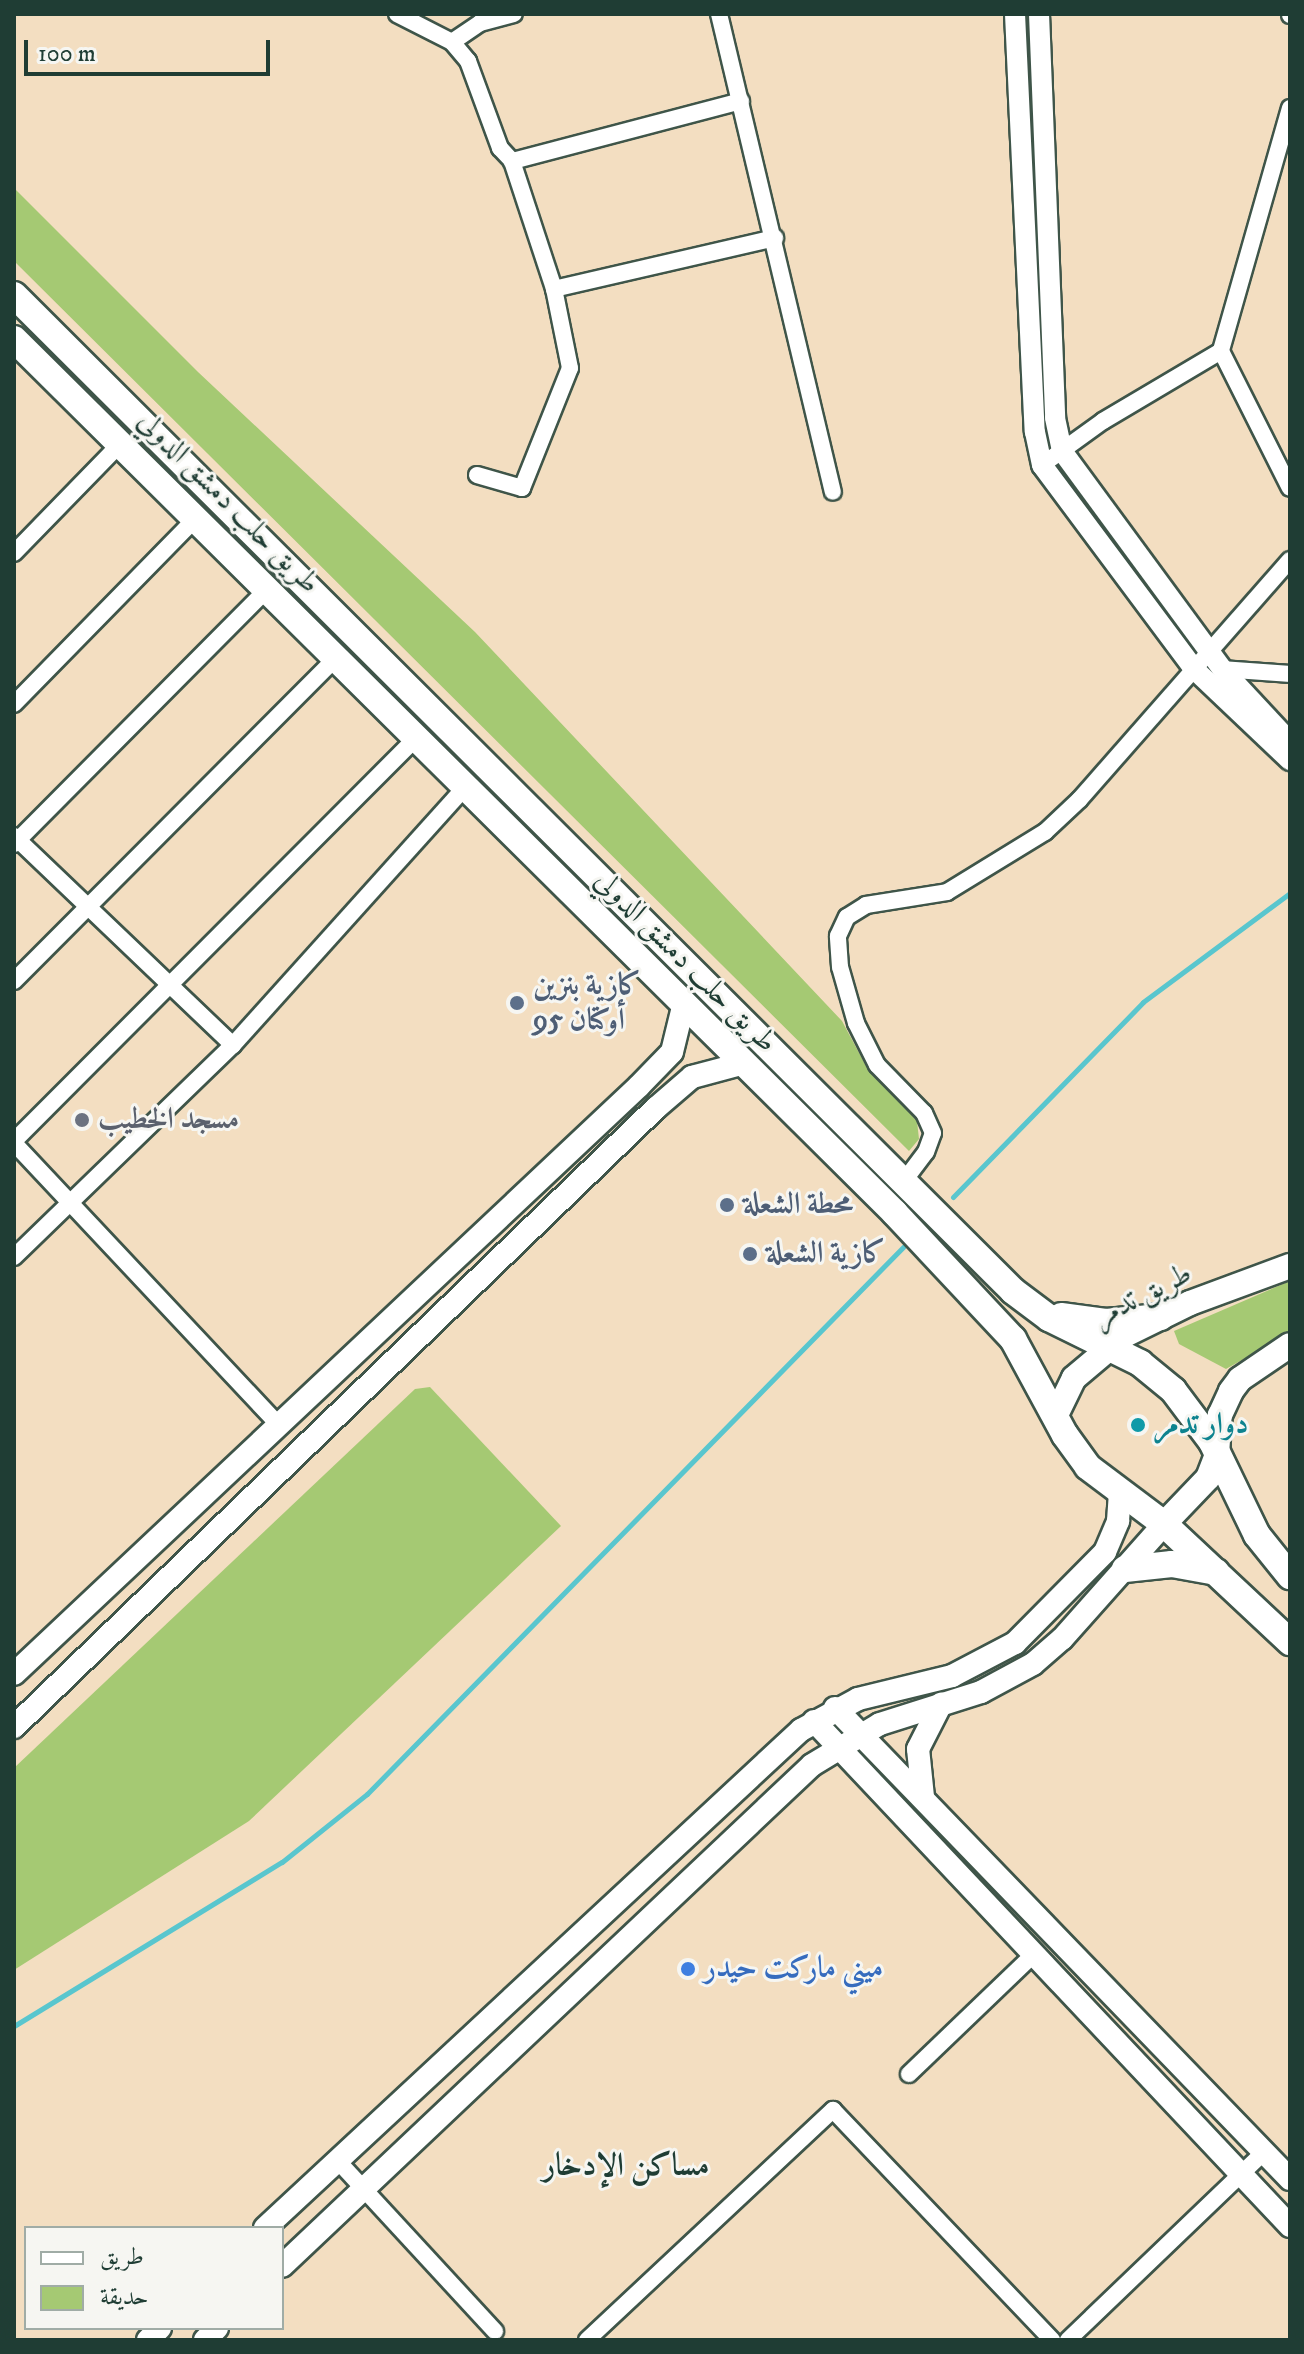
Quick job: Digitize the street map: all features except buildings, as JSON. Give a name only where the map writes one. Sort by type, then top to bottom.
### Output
[{"type":"highway","name":"طريق حلب دمشق الدولي","points":[[14,295],[1030,1306],[1140,1363],[1173,1390],[1217,1454],[1257,1535],[1290,1576]]},
{"type":"highway","name":"طريق حلب دمشق الدولي","points":[[14,339],[338,656],[683,1007],[895,1213],[998,1322],[1026,1357],[1055,1417],[1088,1467],[1164,1524],[1290,1642]]},
{"type":"highway","points":[[1030,1306],[1088,1321],[1161,1317]]},
{"type":"highway","points":[[1125,1569],[1172,1564],[1218,1572]]},
{"type":"main road","points":[[14,1674],[661,1063],[672,1052],[683,1007]]},
{"type":"main road","points":[[14,1727],[656,1108],[692,1077],[741,1064]]},
{"type":"main road","name":"طريق تدمر","points":[[1055,1417],[1074,1378],[1108,1347],[1161,1317],[1290,1266]]},
{"type":"main road","points":[[284,2264],[812,1765],[860,1733],[981,1692],[1033,1664],[1164,1524],[1201,1490],[1217,1454],[1217,1427],[1231,1391],[1290,1345]]},
{"type":"main road","points":[[267,2226],[814,1721],[835,1708],[952,1676],[1015,1643],[1105,1552],[1118,1521],[1120,1494]]},
{"type":"main road","points":[[923,1798],[918,1749],[941,1704]]},
{"type":"main road","points":[[835,1708],[1290,2179]]},
{"type":"main road","points":[[814,1721],[1290,2226]]},
{"type":"main road","points":[[812,1765],[846,1767],[867,1776]]},
{"type":"street","points":[[397,14],[452,42],[468,61],[500,148],[512,161],[554,289],[570,368],[522,488],[477,475]]},
{"type":"street","points":[[452,42],[480,23],[514,14]]},
{"type":"street","points":[[719,14],[775,238],[833,492]]},
{"type":"street","points":[[1015,14],[1035,432],[1042,465],[1195,670],[1248,726],[1290,760]]},
{"type":"street","points":[[1039,14],[1055,418],[1062,451],[1217,661],[1290,742]]},
{"type":"street","points":[[512,161],[741,101]]},
{"type":"street","points":[[1042,465],[1221,351],[1290,108]]},
{"type":"street","points":[[554,289],[775,238]]},
{"type":"street","points":[[1221,351],[1290,488]]},
{"type":"street","points":[[14,553],[121,443]]},
{"type":"street","points":[[14,704],[195,519]]},
{"type":"street","points":[[904,1181],[926,1152],[933,1133],[924,1113],[877,1065],[856,1023],[840,967],[838,936],[847,917],[866,905],[947,892],[1045,832],[1195,670],[1217,661],[1290,560]]},
{"type":"street","points":[[233,1045],[172,982],[15,840],[268,588]]},
{"type":"street","points":[[14,981],[338,656]]},
{"type":"street","points":[[1217,661],[1290,674]]},
{"type":"street","points":[[278,1424],[14,1142],[417,737]]},
{"type":"street","points":[[14,1257],[68,1201],[233,1045],[466,786]]},
{"type":"street","points":[[909,2074],[1035,1953]]},
{"type":"street","points":[[587,2340],[833,2110],[1052,2340]]},
{"type":"street","points":[[1075,2338],[1264,2152]]},
{"type":"street","points":[[337,2160],[495,2331]]},
{"type":"green space","points":[[14,188],[198,372],[475,632],[842,1021],[866,1066],[917,1121],[919,1139],[909,1151],[14,261]]},
{"type":"green space","points":[[1290,1281],[1290,1331],[1256,1352],[1226,1369],[1179,1344],[1174,1331]]},
{"type":"green space","points":[[430,1387],[561,1526],[249,1821],[14,1970],[14,1768],[415,1389]]},
{"type":"waterway","points":[[953,1197],[1143,1002],[1290,893]]},
{"type":"waterway","points":[[14,2026],[282,1862],[367,1794],[903,1247]]},
{"type":"place","name":"كازية بنزين أوكتان 95","points":[[517,1003]]},
{"type":"place","name":"مسجد الخطيب","points":[[82,1120]]},
{"type":"place","name":"محطة الشعلة","points":[[727,1205]]},
{"type":"place","name":"كازية الشعلة","points":[[750,1254]]},
{"type":"place","name":"دوار تدمر","points":[[1138,1425]]},
{"type":"place","name":"ميني ماركت حيدر","points":[[688,1969]]},
{"type":"district","name":"مساكن الإدخار","points":[[626,2166]]}]
